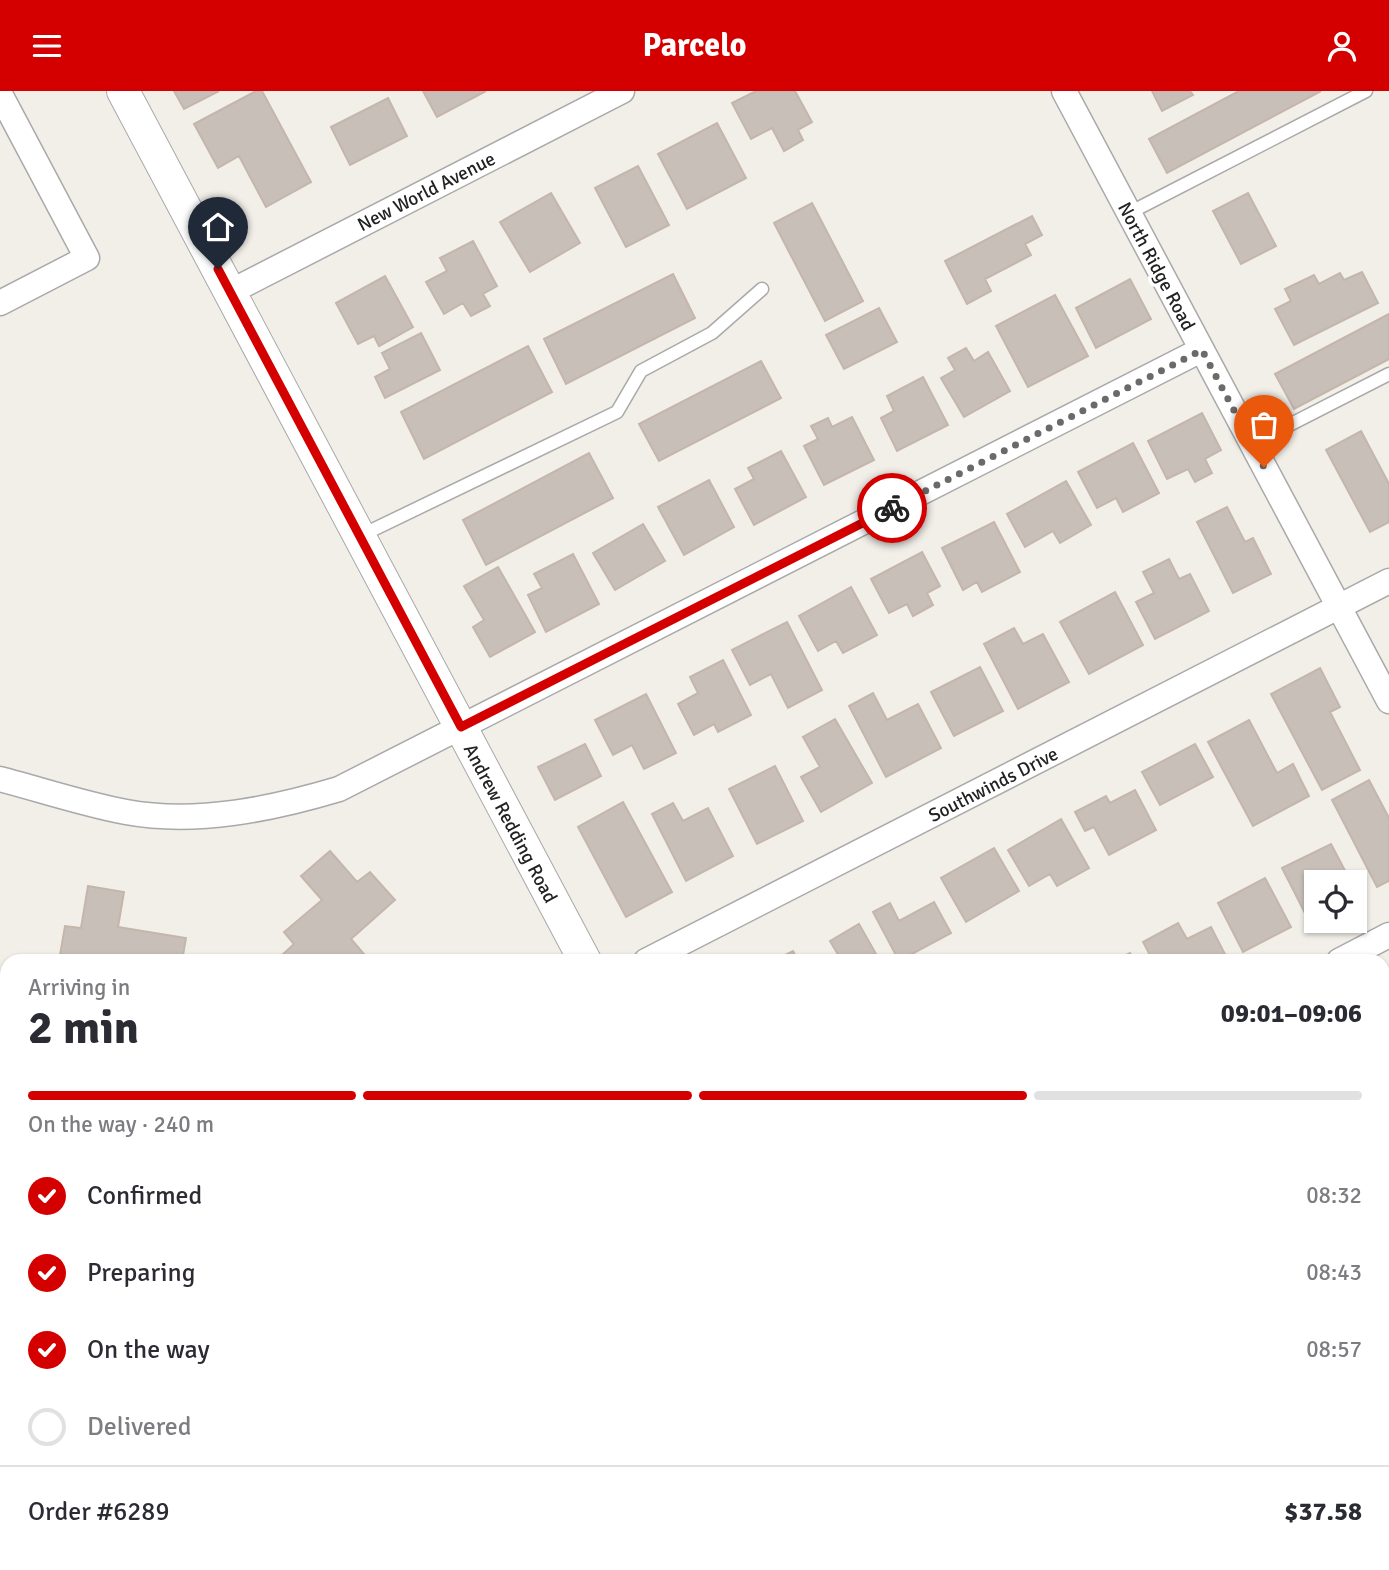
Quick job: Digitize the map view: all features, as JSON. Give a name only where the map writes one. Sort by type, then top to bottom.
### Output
[{"type":"street","name":"Andrew Redding Road","points":[[123,91],[580,954]]},
{"type":"street","name":"New World Avenue","points":[[230,292],[622,91]]},
{"type":"street","name":"North Ridge Road","points":[[1064,91],[1389,701]]},
{"type":"street","points":[[0,94],[87,258],[0,303]]},
{"type":"street","points":[[0,779],[128,812],[191,815],[232,813],[294,802],[339,789],[1202,350]]},
{"type":"street","name":"Southwinds Drive","points":[[660,954],[1389,581]]},
{"type":"street","points":[[1352,954],[1389,935]]},
{"type":"lane","points":[[1129,213],[1366,91]]},
{"type":"lane","points":[[360,537],[617,412],[641,371],[712,333],[762,289]]},
{"type":"lane","points":[[1252,444],[1389,375]]},
{"type":"building","points":[[174,91],[219,91],[184,109]]},
{"type":"building","points":[[256,91],[262,91],[311,182],[266,207],[239,156],[218,168],[194,124]]},
{"type":"building","points":[[423,91],[486,91],[437,117]]},
{"type":"building","points":[[756,91],[795,91],[812,122],[798,130],[803,140],[784,151],[772,128],[751,139],[732,103]]},
{"type":"building","points":[[1152,91],[1190,91],[1193,95],[1162,111]]},
{"type":"building","points":[[1239,91],[1321,91],[1167,173],[1149,139]]},
{"type":"building","points":[[388,98],[407,136],[350,165],[331,127]]},
{"type":"building","points":[[717,123],[746,178],[687,209],[658,154]]},
{"type":"building","points":[[638,166],[669,225],[626,247],[595,188]]},
{"type":"building","points":[[551,193],[580,243],[530,272],[500,222]]},
{"type":"building","points":[[1248,193],[1276,246],[1241,264],[1213,211]]},
{"type":"building","points":[[812,203],[863,301],[825,321],[774,223]]},
{"type":"building","points":[[1032,216],[1042,235],[1025,244],[1031,255],[985,279],[991,291],[967,304],[945,261]]},
{"type":"building","points":[[473,241],[497,286],[483,294],[490,306],[471,316],[463,303],[444,314],[426,282],[447,271],[440,258]]},
{"type":"building","points":[[1362,272],[1378,303],[1294,345],[1275,309],[1291,301],[1285,289],[1314,275],[1319,284],[1340,273],[1344,280]]},
{"type":"building","points":[[673,274],[695,318],[566,384],[544,339]]},
{"type":"building","points":[[385,276],[413,327],[379,346],[374,336],[358,344],[336,303]]},
{"type":"building","points":[[1130,279],[1151,319],[1096,348],[1076,308]]},
{"type":"building","points":[[1055,295],[1088,356],[1028,387],[996,326]]},
{"type":"building","points":[[879,308],[897,342],[844,369],[826,335]]},
{"type":"building","points":[[1389,314],[1389,359],[1294,409],[1275,374]]},
{"type":"building","points":[[421,333],[440,370],[385,398],[375,377],[390,369],[382,353]]},
{"type":"building","points":[[528,346],[552,392],[424,459],[401,412]]},
{"type":"building","points":[[966,348],[974,361],[988,352],[1010,391],[964,417],[941,378],[955,370],[948,358]]},
{"type":"building","points":[[761,361],[781,398],[659,461],[639,424]]},
{"type":"building","points":[[923,377],[948,425],[897,451],[881,418],[894,411],[887,396]]},
{"type":"building","points":[[1202,413],[1221,450],[1205,459],[1212,473],[1195,482],[1188,469],[1167,479],[1148,441]]},
{"type":"building","points":[[852,417],[874,460],[824,485],[804,446],[818,439],[811,426],[828,418],[832,427]]},
{"type":"building","points":[[1361,431],[1389,484],[1389,522],[1370,532],[1326,450]]},
{"type":"building","points":[[1133,443],[1159,493],[1123,512],[1116,498],[1097,508],[1078,472]]},
{"type":"building","points":[[781,451],[806,497],[754,525],[735,489],[754,479],[748,468]]},
{"type":"building","points":[[589,453],[613,498],[486,565],[463,520]]},
{"type":"building","points":[[709,480],[734,527],[684,555],[658,507]]},
{"type":"building","points":[[1066,481],[1091,525],[1060,543],[1053,531],[1025,547],[1007,514]]},
{"type":"building","points":[[1227,507],[1245,542],[1253,538],[1271,574],[1233,593],[1197,522]]},
{"type":"building","points":[[994,522],[1020,572],[982,592],[977,582],[963,590],[942,548]]},
{"type":"building","points":[[643,524],[665,561],[615,590],[593,553]]},
{"type":"building","points":[[922,552],[940,586],[927,593],[933,605],[913,616],[907,604],[889,613],[871,579]]},
{"type":"building","points":[[573,554],[599,604],[546,632],[528,595],[542,588],[534,574]]},
{"type":"building","points":[[1169,559],[1179,579],[1190,574],[1209,611],[1155,639],[1136,602],[1154,593],[1143,572]]},
{"type":"building","points":[[498,567],[535,632],[490,657],[473,627],[484,620],[464,586]]},
{"type":"building","points":[[851,587],[877,635],[843,653],[836,641],[818,651],[799,616]]},
{"type":"building","points":[[1115,592],[1143,645],[1089,674],[1060,622]]},
{"type":"building","points":[[787,622],[822,690],[788,708],[771,674],[750,685],[732,650]]},
{"type":"building","points":[[1014,628],[1023,644],[1043,634],[1069,682],[1018,709],[984,644]]},
{"type":"building","points":[[723,660],[751,715],[718,732],[714,724],[694,735],[678,704],[698,693],[690,677]]},
{"type":"building","points":[[980,667],[1003,711],[954,736],[931,692]]},
{"type":"building","points":[[1320,668],[1340,707],[1330,712],[1360,770],[1322,790],[1271,694]]},
{"type":"building","points":[[873,693],[887,720],[918,704],[941,748],[886,777],[849,706]]},
{"type":"building","points":[[646,694],[676,753],[644,769],[632,745],[613,755],[595,720]]},
{"type":"building","points":[[835,719],[872,783],[821,812],[801,777],[820,767],[803,737]]},
{"type":"building","points":[[1249,720],[1277,773],[1293,764],[1309,796],[1253,826],[1208,742]]},
{"type":"building","points":[[585,744],[601,776],[555,800],[538,767]]},
{"type":"building","points":[[1195,744],[1213,777],[1160,805],[1142,772]]},
{"type":"building","points":[[775,766],[803,821],[757,844],[729,789]]},
{"type":"building","points":[[1369,780],[1389,818],[1389,881],[1377,887],[1332,800]]},
{"type":"building","points":[[1135,790],[1156,830],[1109,855],[1094,827],[1085,831],[1075,812],[1106,796],[1110,803]]},
{"type":"building","points":[[623,802],[672,892],[626,917],[578,827]]},
{"type":"building","points":[[673,803],[683,821],[708,808],[733,856],[686,881],[652,814]]},
{"type":"building","points":[[1061,819],[1089,868],[1057,886],[1050,874],[1029,886],[1008,850]]},
{"type":"building","points":[[1331,844],[1345,870],[1304,870],[1304,911],[1282,868]]},
{"type":"building","points":[[994,848],[1019,891],[966,922],[941,878]]},
{"type":"building","points":[[330,851],[357,882],[370,872],[395,900],[351,939],[364,954],[283,954],[294,944],[284,932],[322,900],[301,876]]},
{"type":"building","points":[[1265,878],[1291,927],[1243,952],[1218,903]]},
{"type":"building","points":[[88,886],[124,892],[118,927],[186,938],[183,954],[60,954],[65,926],[81,928]]},
{"type":"building","points":[[934,902],[951,933],[912,954],[895,954],[873,912],[890,903],[899,921]]},
{"type":"building","points":[[1178,923],[1187,939],[1211,927],[1225,954],[1149,954],[1143,942]]},
{"type":"building","points":[[859,924],[876,954],[838,954],[830,941]]},
{"type":"way so far","points":[[892,508],[1202,350],[1264,467]]},
{"type":"route","points":[[218,269],[461,727],[892,508]]}]
